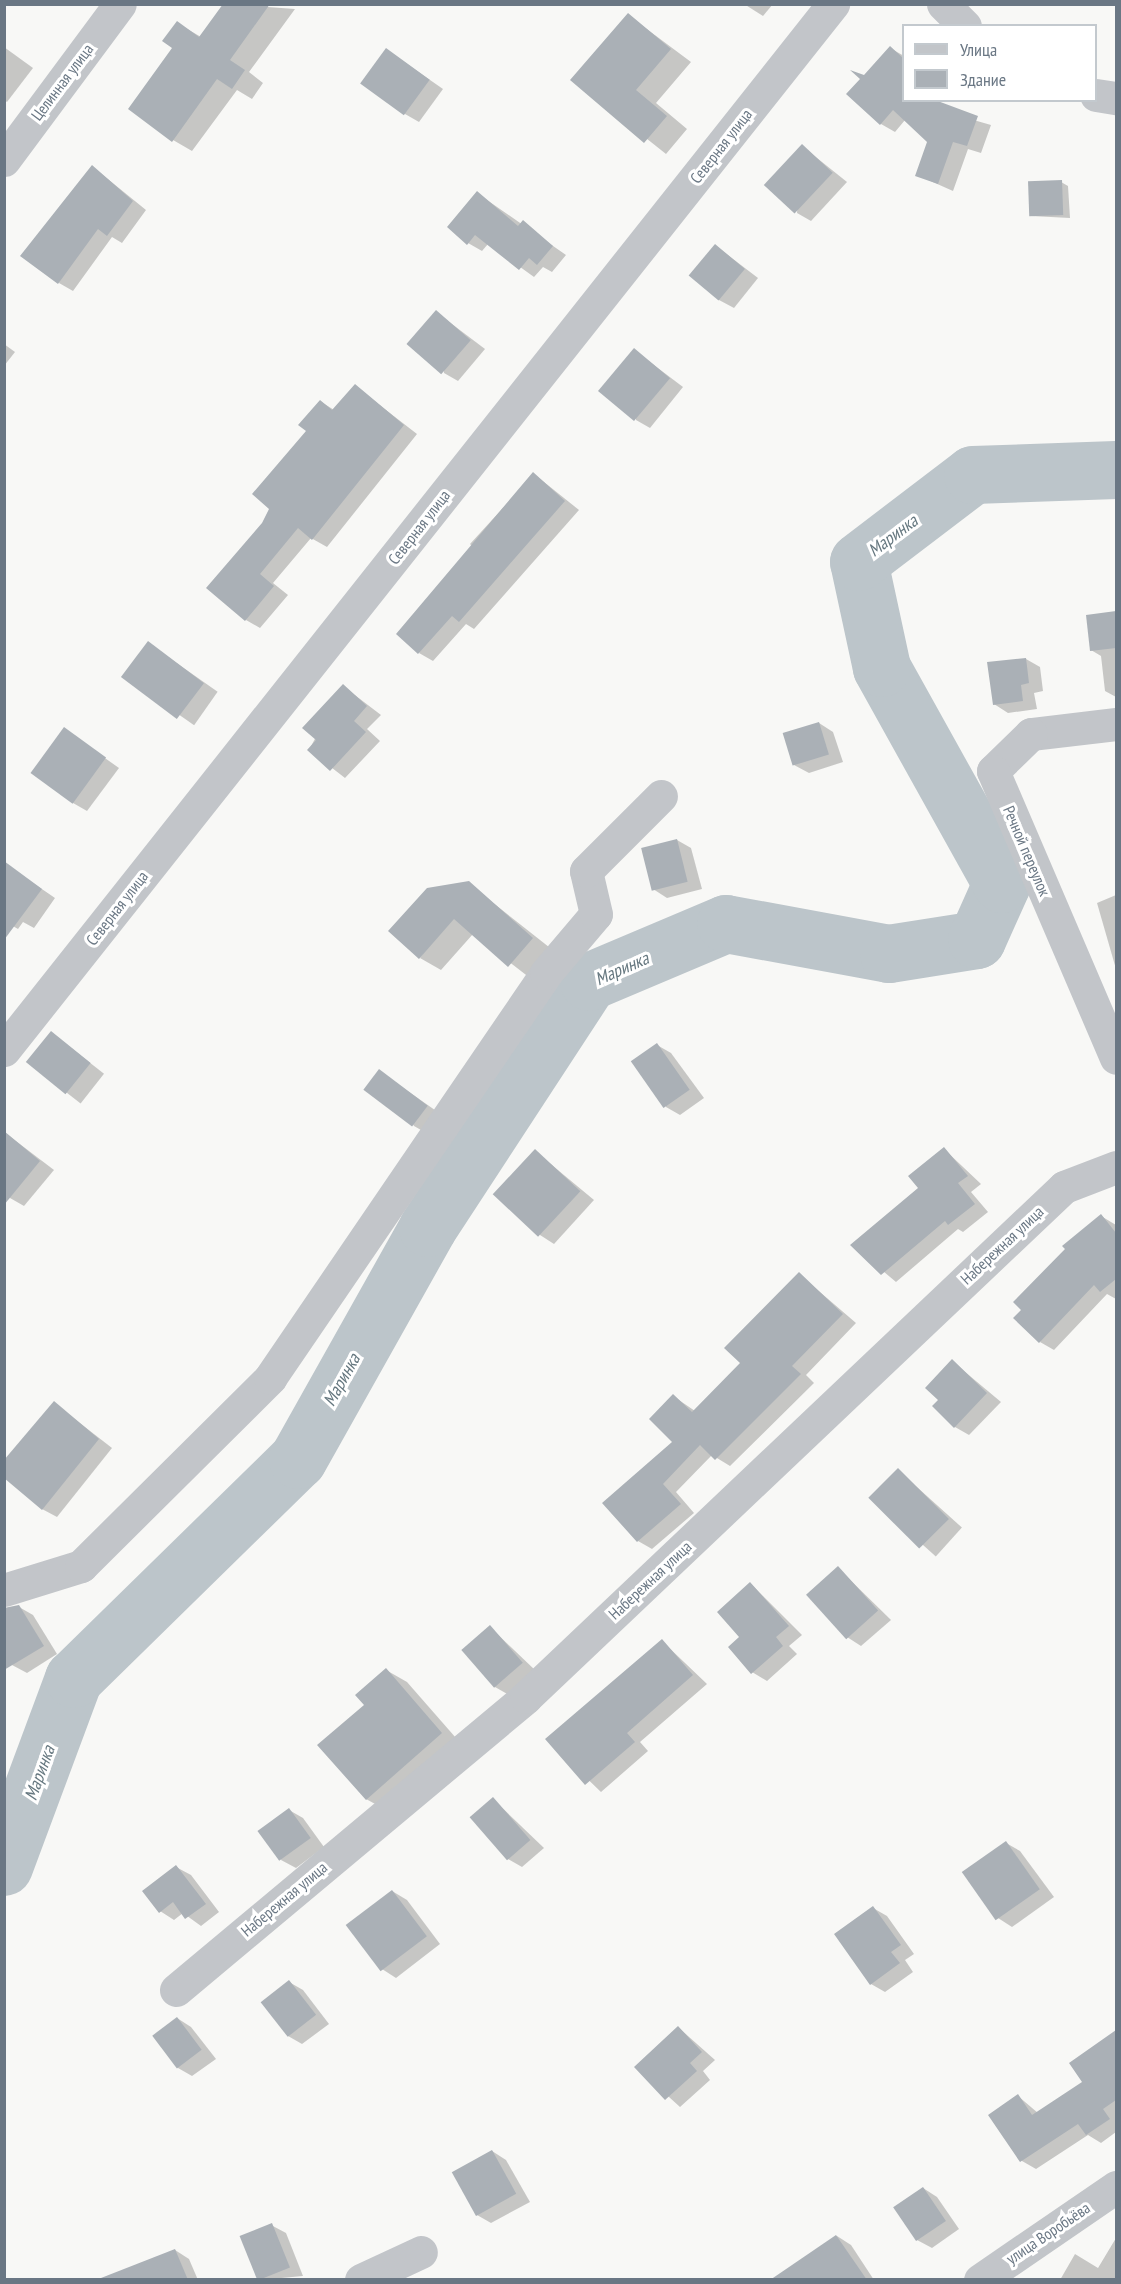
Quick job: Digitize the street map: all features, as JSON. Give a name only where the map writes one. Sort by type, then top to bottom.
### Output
[{"type":"street","name":"Целинная улица","points":[[4,160],[120,4]]},
{"type":"street","name":"Северная улица","points":[[4,1050],[833,4]]},
{"type":"street","points":[[943,4],[963,24]]},
{"type":"street","points":[[1097,95],[1116,98]]},
{"type":"street","name":"Речной переулок","points":[[1116,724],[1031,734],[993,771],[1116,1058]]},
{"type":"street","points":[[4,1590],[81,1566],[270,1378],[546,972],[596,914],[586,871],[661,796]]},
{"type":"street","name":"Набережная улица","points":[[176,1990],[526,1697],[1064,1187],[1116,1167]]},
{"type":"street","name":"улица Воробьёва","points":[[980,2280],[1116,2187]]},
{"type":"street","points":[[361,2280],[421,2252]]},
{"type":"building","points":[[223,4],[270,4],[230,60],[245,70],[232,89],[217,79],[172,142],[128,109],[172,48],[162,41],[177,21],[199,37]]},
{"type":"building","points":[[628,13],[671,49],[636,90],[667,116],[644,143],[570,80]]},
{"type":"building","points":[[890,46],[902,57],[902,102],[940,102],[978,116],[967,146],[953,142],[938,184],[915,176],[927,142],[893,110],[880,125],[846,94],[860,79],[850,70],[864,75]]},
{"type":"building","points":[[386,48],[430,80],[404,115],[360,84]]},
{"type":"building","points":[[802,144],[833,173],[795,214],[764,185]]},
{"type":"building","points":[[92,165],[133,201],[107,236],[98,229],[58,284],[20,256]]},
{"type":"building","points":[[1062,180],[1063,215],[1029,216],[1028,181]]},
{"type":"building","points":[[477,191],[518,226],[523,220],[553,246],[537,265],[529,258],[519,270],[475,235],[467,245],[447,227]]},
{"type":"building","points":[[715,244],[745,269],[719,300],[689,275]]},
{"type":"building","points":[[436,310],[471,340],[441,374],[406,344]]},
{"type":"building","points":[[634,348],[670,378],[634,421],[598,391]]},
{"type":"building","points":[[355,384],[404,425],[312,540],[298,528],[260,574],[274,586],[245,621],[206,588],[262,523],[269,509],[252,494],[306,431],[298,425],[320,400],[332,410]]},
{"type":"building","points":[[533,472],[565,501],[459,622],[452,616],[418,654],[396,634]]},
{"type":"building","points":[[1116,611],[1116,648],[1090,651],[1086,615]]},
{"type":"building","points":[[148,641],[204,683],[177,719],[121,677]]},
{"type":"building","points":[[1026,658],[1029,683],[1021,685],[1023,701],[993,705],[987,662]]},
{"type":"building","points":[[343,684],[367,706],[354,721],[366,732],[330,771],[307,750],[316,740],[302,728]]},
{"type":"building","points":[[819,722],[829,755],[793,766],[783,733]]},
{"type":"building","points":[[64,727],[106,758],[73,804],[30,773]]},
{"type":"building","points":[[677,839],[688,882],[652,891],[641,848]]},
{"type":"building","points":[[4,861],[42,889],[4,940]]},
{"type":"building","points":[[469,881],[533,938],[508,967],[454,919],[419,959],[388,931],[427,888]]},
{"type":"building","points":[[51,1031],[91,1063],[65,1094],[26,1062]]},
{"type":"building","points":[[657,1043],[690,1090],[663,1108],[631,1061]]},
{"type":"building","points":[[379,1069],[428,1106],[412,1126],[363,1090]]},
{"type":"building","points":[[4,1131],[40,1161],[4,1205]]},
{"type":"building","points":[[944,1147],[968,1176],[958,1183],[975,1204],[948,1225],[945,1221],[881,1275],[850,1245],[918,1188],[908,1176]]},
{"type":"building","points":[[535,1149],[580,1191],[538,1237],[493,1194]]},
{"type":"building","points":[[1101,1214],[1116,1233],[1116,1279],[1100,1292],[1094,1285],[1039,1343],[1013,1318],[1021,1310],[1013,1302],[1065,1249],[1062,1246]]},
{"type":"building","points":[[799,1272],[843,1314],[792,1366],[801,1374],[715,1460],[700,1445],[663,1484],[681,1504],[637,1542],[602,1503],[672,1442],[649,1419],[673,1394],[692,1412],[740,1363],[724,1348]]},
{"type":"building","points":[[952,1359],[987,1393],[954,1428],[932,1406],[938,1400],[925,1388]]},
{"type":"building","points":[[54,1401],[99,1439],[42,1510],[4,1478],[4,1460]]},
{"type":"building","points":[[898,1468],[949,1519],[919,1549],[868,1498]]},
{"type":"building","points":[[838,1566],[878,1611],[846,1639],[806,1595]]},
{"type":"building","points":[[750,1582],[789,1626],[776,1637],[783,1646],[751,1674],[728,1647],[739,1637],[717,1612]]},
{"type":"building","points":[[19,1605],[44,1646],[4,1670],[4,1608]]},
{"type":"building","points":[[490,1625],[523,1663],[494,1688],[461,1650]]},
{"type":"building","points":[[662,1639],[693,1675],[627,1733],[635,1742],[585,1785],[545,1739]]},
{"type":"building","points":[[386,1668],[442,1733],[366,1800],[317,1745],[364,1705],[355,1695]]},
{"type":"building","points":[[493,1797],[530,1840],[507,1860],[470,1817]]},
{"type":"building","points":[[289,1808],[311,1838],[279,1861],[257,1831]]},
{"type":"building","points":[[1006,1841],[1040,1889],[996,1920],[962,1872]]},
{"type":"building","points":[[176,1865],[206,1904],[185,1919],[173,1902],[159,1913],[142,1891]]},
{"type":"building","points":[[392,1890],[427,1936],[381,1971],[346,1925]]},
{"type":"building","points":[[873,1906],[901,1945],[891,1952],[900,1963],[870,1985],[834,1934]]},
{"type":"building","points":[[289,1980],[316,2015],[288,2037],[261,2002]]},
{"type":"building","points":[[177,2017],[202,2050],[177,2068],[152,2036]]},
{"type":"building","points":[[678,2026],[702,2052],[690,2063],[697,2071],[665,2100],[634,2067]]},
{"type":"building","points":[[1116,2030],[1116,2100],[1103,2109],[1110,2119],[1086,2135],[1078,2124],[1020,2162],[988,2115],[1018,2094],[1032,2115],[1082,2082],[1069,2063]]},
{"type":"building","points":[[492,2150],[516,2194],[476,2216],[452,2172]]},
{"type":"building","points":[[923,2187],[946,2221],[916,2241],[893,2207]]},
{"type":"building","points":[[272,2223],[290,2268],[257,2280],[240,2236]]},
{"type":"building","points":[[836,2235],[867,2280],[770,2280]]},
{"type":"building","points":[[175,2249],[188,2280],[102,2280],[101,2278]]},
{"type":"waterway","name":"Маринка","points":[[4,1867],[74,1679],[298,1460],[428,1228],[589,982],[726,924],[889,954],[977,940],[1002,884],[882,668],[859,562],[973,475],[1116,470]]}]
